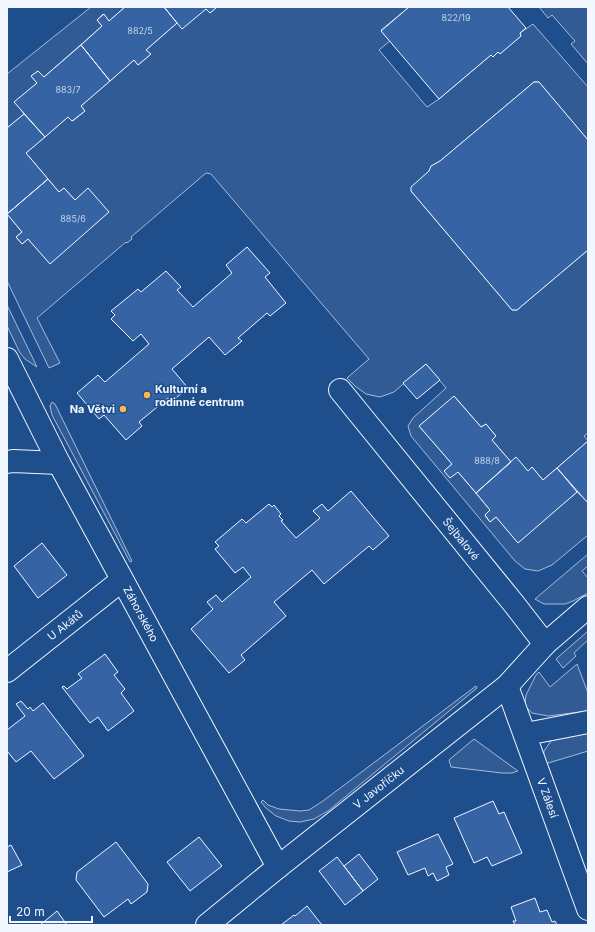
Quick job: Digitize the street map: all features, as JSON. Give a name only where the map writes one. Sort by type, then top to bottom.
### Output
[{"type":"street","name":"Záhorského","points":[[7,359],[59,463],[278,866]]},
{"type":"street","name":"Šejbalové","points":[[340,390],[545,644]]},
{"type":"street","points":[[7,462],[59,463]]},
{"type":"street","name":"U Akátů","points":[[7,671],[122,580]]},
{"type":"street","points":[[545,644],[588,607]]},
{"type":"street","name":"V Javoříčku","points":[[207,925],[278,866],[508,686],[545,644]]},
{"type":"street","name":"V Zálesí","points":[[508,686],[588,909]]},
{"type":"street","points":[[526,734],[588,722]]},
{"type":"shaded area","points":[[91,7],[125,7],[109,21],[103,14],[97,20],[102,26],[44,77],[38,71],[31,76],[37,83],[15,102],[24,114],[7,128],[7,74]]},
{"type":"shaded area","points":[[217,7],[409,7],[381,30],[390,41],[379,50],[427,107],[439,99],[491,55],[493,57],[498,52],[500,53],[521,36],[520,33],[533,24],[588,87],[588,140],[539,82],[534,82],[440,161],[432,166],[411,191],[512,310],[517,310],[588,250],[588,433],[584,436],[588,441],[543,480],[532,467],[528,471],[511,462],[492,440],[496,436],[486,424],[481,427],[455,397],[419,426],[452,464],[444,471],[458,472],[490,510],[485,516],[490,522],[496,517],[518,542],[577,492],[588,502],[588,535],[552,565],[538,571],[525,569],[515,561],[411,436],[408,426],[413,418],[446,388],[426,364],[394,392],[380,397],[366,394],[355,386],[347,378],[369,359],[211,174],[206,173],[131,237],[132,239],[127,243],[126,242],[37,318],[60,363],[49,368],[7,281],[7,214],[22,232],[16,237],[22,244],[28,239],[50,263],[88,189],[75,200],[64,188],[59,192],[26,153],[68,117],[73,121],[85,111],[81,106],[134,60],[138,65],[150,55],[146,50],[177,23],[206,9],[210,13]]},
{"type":"shaded area","points":[[539,7],[588,7],[588,64],[571,44],[575,41],[552,15],[548,18]]},
{"type":"shaded area","points":[[7,305],[37,367],[25,359],[20,353],[7,326]]},
{"type":"shaded area","points":[[52,402],[55,404],[132,561],[130,562],[52,415],[50,406]]},
{"type":"shaded area","points":[[588,554],[588,566],[582,571],[588,578],[588,593],[565,604],[544,604],[535,599]]},
{"type":"shaded area","points":[[588,631],[588,640],[574,653],[576,656],[563,668],[556,659]]},
{"type":"shaded area","points":[[577,664],[588,693],[588,711],[548,716],[532,713],[526,707],[526,695],[539,672],[550,687]]},
{"type":"shaded area","points":[[476,686],[477,688],[328,811],[314,819],[300,822],[289,821],[276,816],[261,802],[263,800],[268,805],[279,809],[300,811],[309,810]]},
{"type":"shaded area","points":[[588,733],[588,751],[545,764],[543,759],[544,751],[551,741],[558,737]]},
{"type":"shaded area","points":[[474,739],[518,771],[512,773],[502,773],[451,767],[449,760]]},
{"type":"building","points":[[125,7],[164,7],[177,23],[146,50],[151,54],[138,65],[134,60],[110,81],[81,45],[102,26],[97,20],[104,14],[109,21]]},
{"type":"building","points":[[164,7],[217,7],[210,13],[206,9],[182,29]]},
{"type":"building","points":[[409,7],[508,7],[526,28],[520,33],[521,36],[500,54],[498,52],[493,57],[491,55],[439,99],[381,31]]},
{"type":"building","points":[[81,45],[110,81],[81,106],[85,111],[72,121],[68,117],[45,137],[14,102],[37,83],[31,76],[38,71],[44,77]]},
{"type":"building","points":[[534,82],[539,82],[588,140],[588,250],[517,310],[512,310],[411,191],[411,187],[429,171],[431,166],[440,161]]},
{"type":"building","points":[[24,114],[45,137],[26,153],[48,179],[7,214],[7,128]]},
{"type":"building","points":[[48,179],[59,192],[64,188],[75,200],[88,188],[109,212],[50,264],[28,239],[22,244],[16,237],[22,232],[7,214]]},
{"type":"building","name":"Kulturní a rodinné centrum","points":[[247,247],[270,273],[265,277],[286,303],[270,316],[267,313],[238,338],[242,341],[225,355],[209,337],[172,369],[188,388],[171,402],[168,398],[139,422],[142,426],[126,440],[104,415],[99,419],[77,393],[98,375],[105,382],[149,344],[141,334],[133,341],[111,319],[115,315],[111,311],[138,289],[141,292],[166,271],[181,287],[177,290],[193,307],[232,273],[226,265]]},
{"type":"building","points":[[426,364],[440,380],[417,399],[403,383]]},
{"type":"building","points":[[454,396],[481,427],[486,424],[496,436],[492,440],[511,462],[476,493],[458,472],[450,478],[444,471],[452,464],[419,426]]},
{"type":"building","points":[[588,441],[588,502],[587,502],[557,468]]},
{"type":"building","points":[[516,457],[528,471],[532,467],[543,480],[557,468],[577,492],[518,543],[496,517],[490,522],[485,515],[490,510],[476,493]]},
{"type":"building","points":[[351,491],[389,536],[373,550],[369,546],[324,584],[312,570],[274,602],[286,616],[241,655],[245,660],[229,673],[191,629],[213,609],[207,602],[216,595],[222,602],[251,577],[243,567],[235,573],[215,549],[219,546],[215,542],[242,519],[246,523],[269,504],[272,507],[274,505],[281,514],[279,516],[283,520],[281,521],[296,538],[320,518],[313,511],[322,504],[328,511]]},
{"type":"building","points":[[42,543],[67,575],[38,598],[14,566]]},
{"type":"building","points":[[105,654],[118,672],[114,675],[125,689],[121,693],[134,711],[108,731],[98,717],[90,723],[62,687],[64,686],[67,689],[82,678],[78,674]]},
{"type":"building","points":[[21,701],[28,709],[30,707],[33,711],[43,703],[84,756],[54,779],[31,751],[16,762],[7,751],[7,730],[25,716],[16,704]]},
{"type":"building","points":[[493,801],[499,814],[504,812],[522,853],[492,866],[487,857],[474,863],[454,818]]},
{"type":"building","points":[[438,834],[453,864],[446,867],[449,875],[437,881],[433,873],[428,876],[425,868],[408,875],[397,852]]},
{"type":"building","points":[[199,837],[222,866],[190,891],[167,862]]},
{"type":"building","points":[[116,842],[148,884],[147,892],[131,904],[128,899],[104,917],[76,880],[77,872]]},
{"type":"building","points":[[11,845],[22,865],[7,872],[7,847]]},
{"type":"building","points":[[359,854],[378,879],[363,891],[344,866]]},
{"type":"building","points":[[337,857],[363,891],[345,905],[319,871]]},
{"type":"building","points":[[535,898],[540,912],[547,910],[552,922],[555,921],[557,925],[515,925],[513,921],[516,921],[511,907]]},
{"type":"building","points":[[307,906],[322,925],[281,925],[294,915],[295,916]]},
{"type":"building","points":[[57,911],[67,925],[40,925]]},
{"type":"place","name":"Kulturní a rodinné centrum","points":[[147,395]]},
{"type":"place","name":"Na Větvi","points":[[123,409]]}]
